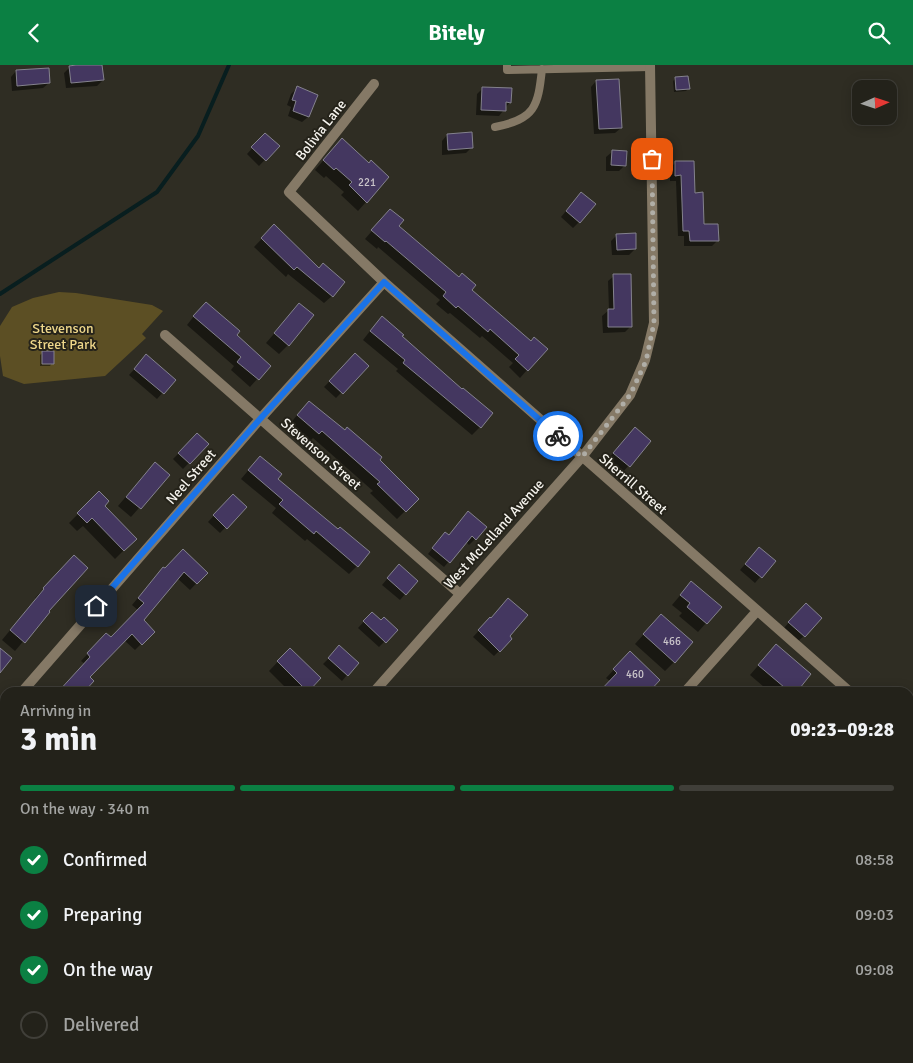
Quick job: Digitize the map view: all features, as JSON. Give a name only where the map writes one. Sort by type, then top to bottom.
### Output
[{"type":"street","name":"West McLelland Avenue","points":[[378,687],[582,457],[630,395],[646,361],[654,323],[650,66]]},
{"type":"street","name":"Bolivia Lane","points":[[289,192],[374,84]]},
{"type":"street","name":"Sherrill Street","points":[[289,192],[384,282],[844,687]]},
{"type":"street","name":"Neel Street","points":[[26,687],[260,419],[384,282]]},
{"type":"street","name":"Stevenson Street","points":[[165,335],[460,593]]},
{"type":"street","points":[[689,687],[757,611]]},
{"type":"lane","points":[[507,65],[507,70],[650,66]]},
{"type":"lane","points":[[495,127],[517,122],[532,110],[537,102],[540,91],[542,69]]},
{"type":"green space","name":"Stevenson Street Park","points":[[59,292],[152,305],[163,311],[142,334],[146,338],[105,376],[24,384],[3,376],[0,356],[0,326],[12,307],[33,298]]},
{"type":"building","points":[[102,65],[104,80],[71,83],[69,66]]},
{"type":"building","points":[[49,68],[50,83],[17,86],[16,70]]},
{"type":"building","points":[[688,76],[690,89],[676,90],[675,77]]},
{"type":"building","points":[[619,79],[622,128],[599,129],[596,80]]},
{"type":"building","points":[[297,86],[318,95],[309,117],[293,111],[296,101],[292,100]]},
{"type":"building","points":[[482,87],[512,88],[511,103],[506,102],[506,111],[481,110]]},
{"type":"building","points":[[472,132],[473,148],[448,150],[447,134]]},
{"type":"building","points":[[265,133],[280,146],[266,161],[251,147]]},
{"type":"building","points":[[342,138],[369,163],[371,160],[389,177],[367,203],[349,185],[352,182],[323,160]]},
{"type":"building","points":[[612,150],[627,151],[626,166],[611,165]]},
{"type":"building","points":[[675,161],[694,161],[695,193],[703,192],[704,224],[718,224],[719,241],[690,241],[689,231],[683,231],[681,175],[675,176]]},
{"type":"building","points":[[581,192],[596,204],[580,223],[566,211]]},
{"type":"building","points":[[390,209],[404,220],[399,226],[459,277],[462,273],[476,285],[472,290],[531,341],[534,337],[548,349],[528,371],[515,359],[519,355],[490,329],[488,332],[458,306],[456,308],[443,296],[446,292],[371,230]]},
{"type":"building","points":[[274,224],[319,268],[323,263],[345,282],[333,297],[297,267],[294,270],[261,238]]},
{"type":"building","points":[[636,233],[636,249],[617,250],[616,234]]},
{"type":"building","points":[[613,274],[631,274],[632,327],[608,327],[608,309],[614,309]]},
{"type":"building","points":[[206,302],[240,331],[237,335],[271,366],[259,380],[237,362],[241,357],[193,316]]},
{"type":"building","points":[[299,303],[314,315],[289,346],[274,333]]},
{"type":"building","points":[[382,316],[462,389],[493,413],[481,428],[403,363],[405,360],[370,331]]},
{"type":"building","points":[[42,351],[54,351],[54,364],[42,364]]},
{"type":"building","points":[[355,353],[369,366],[343,394],[329,381]]},
{"type":"building","points":[[146,354],[176,380],[164,394],[134,369]]},
{"type":"building","points":[[309,401],[345,430],[347,427],[382,457],[380,460],[419,499],[406,512],[377,484],[380,482],[322,431],[319,434],[297,415]]},
{"type":"building","points":[[635,427],[651,441],[630,467],[613,453]]},
{"type":"building","points":[[197,433],[209,444],[190,464],[178,453]]},
{"type":"building","points":[[260,456],[282,474],[278,479],[338,529],[340,527],[370,552],[358,567],[316,531],[314,534],[279,504],[283,500],[248,470]]},
{"type":"building","points":[[155,462],[170,475],[141,509],[126,497]]},
{"type":"building","points":[[99,491],[109,501],[105,506],[137,539],[124,551],[92,518],[87,523],[77,513]]},
{"type":"building","points":[[233,494],[247,507],[227,529],[213,515]]},
{"type":"building","points":[[468,511],[487,527],[476,540],[472,536],[450,563],[432,548],[445,532],[449,535]]},
{"type":"building","points":[[759,547],[776,561],[762,578],[745,564]]},
{"type":"building","points":[[183,549],[208,573],[197,584],[184,572],[144,620],[155,632],[142,645],[132,634],[90,677],[94,681],[88,687],[62,687],[90,657],[87,653],[106,633],[111,637],[144,603],[138,598],[163,567],[165,568]]},
{"type":"building","points":[[74,555],[88,568],[49,611],[25,643],[10,630],[43,588]]},
{"type":"building","points":[[399,564],[418,581],[406,595],[387,578]]},
{"type":"building","points":[[691,581],[722,607],[707,624],[687,607],[690,603],[680,595]]},
{"type":"building","points":[[508,598],[528,615],[510,636],[512,639],[500,652],[478,630]]},
{"type":"building","points":[[806,603],[822,618],[805,637],[788,622]]},
{"type":"building","points":[[372,612],[381,620],[384,617],[398,630],[386,643],[363,621]]},
{"type":"building","points":[[661,614],[693,642],[675,663],[643,634]]},
{"type":"building","points":[[776,644],[811,674],[801,687],[784,687],[758,665]]},
{"type":"building","points":[[339,645],[359,663],[348,676],[328,658]]},
{"type":"building","points":[[0,648],[12,658],[0,673]]},
{"type":"building","points":[[290,648],[321,678],[313,687],[303,687],[277,661]]},
{"type":"building","points":[[630,651],[660,680],[654,687],[604,687],[617,673],[613,669]]},
{"type":"waterway","points":[[0,294],[157,192],[198,136],[229,65]]},
{"type":"way so far","points":[[558,436],[582,457],[630,395],[646,361],[654,323],[652,159]]},
{"type":"route","points":[[96,606],[260,419],[384,282],[558,436]]}]
